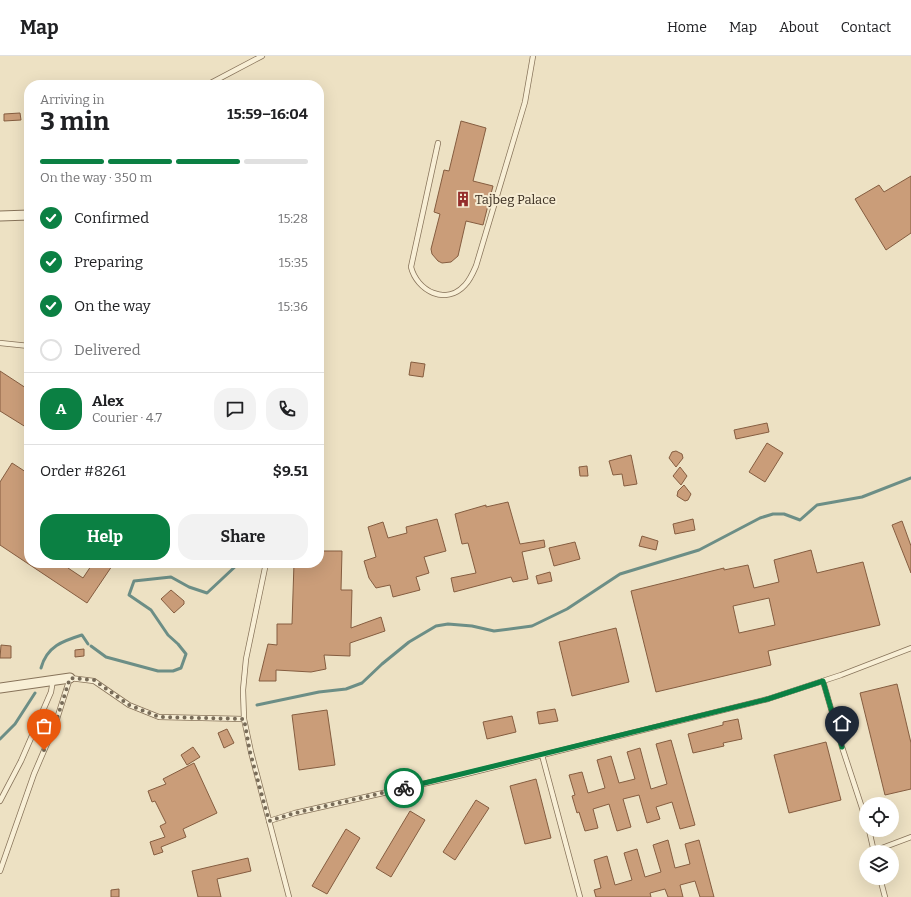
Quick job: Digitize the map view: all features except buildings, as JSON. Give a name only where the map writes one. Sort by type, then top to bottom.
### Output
[{"type":"street","points":[[0,216],[24,215]]},
{"type":"street","points":[[0,688],[70,678]]},
{"type":"lane","points":[[216,80],[262,56]]},
{"type":"lane","points":[[438,143],[411,267],[420,286],[432,294],[446,295],[459,291],[464,286],[476,266],[525,102],[533,56]]},
{"type":"lane","points":[[0,343],[24,345]]},
{"type":"lane","points":[[265,568],[246,659],[243,690],[244,719],[250,752],[289,897]]},
{"type":"lane","points":[[269,821],[295,813],[458,776],[768,699],[823,681],[911,648]]},
{"type":"lane","points":[[0,870],[34,774],[55,725],[70,678],[94,680],[129,705],[159,717],[244,719]]},
{"type":"lane","points":[[0,801],[21,761],[51,692],[54,680]]},
{"type":"lane","points":[[823,681],[859,799]]},
{"type":"lane","points":[[542,755],[580,897]]},
{"type":"lane","points":[[892,845],[911,838]]},
{"type":"lane","points":[[882,885],[885,897]]},
{"type":"waterway","points":[[257,705],[319,692],[346,689],[362,683],[409,642],[436,626],[448,624],[472,626],[494,631],[532,626],[567,609],[620,574],[699,550],[760,518],[773,514],[784,514],[800,520],[817,505],[862,497],[911,478]]},
{"type":"waterway","points":[[91,646],[106,657],[158,671],[173,671],[181,668],[186,654],[168,635],[151,610],[129,595],[134,581],[171,577],[189,587],[207,593],[234,568]]},
{"type":"waterway","points":[[41,668],[47,654],[62,642],[82,635],[88,644]]},
{"type":"waterway","points":[[0,739],[15,724],[35,693]]},
{"type":"way so far","points":[[44,750],[55,725],[70,678],[94,680],[129,705],[159,717],[244,719],[250,752],[269,821],[295,813],[404,788]]},
{"type":"place","name":"Tajbeg Palace","points":[[463,199]]},
{"type":"route","points":[[404,788],[768,699],[823,681],[842,747]]}]
